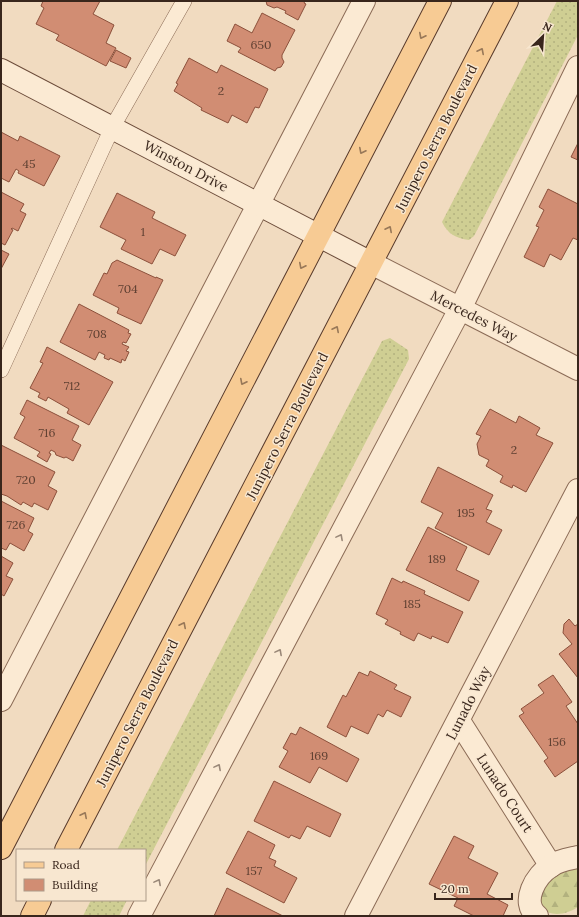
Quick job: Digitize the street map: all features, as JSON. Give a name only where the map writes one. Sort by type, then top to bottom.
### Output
[{"type":"main road","points":[[1,848],[440,1]]},
{"type":"main road","name":"Junipero Serra Boulevard","points":[[67,849],[507,1]]},
{"type":"main road","points":[[32,916],[40,901]]},
{"type":"street","points":[[4,690],[259,205],[364,1]]},
{"type":"street","points":[[139,916],[460,309],[578,67]]},
{"type":"street","name":"Winston Drive","points":[[1,70],[371,263]]},
{"type":"street","name":"Mercedes Way","points":[[371,263],[578,369]]},
{"type":"street","name":"Lunado Way","points":[[356,916],[578,490]]},
{"type":"street","name":"Lunado Court","points":[[458,721],[551,866]]},
{"type":"street","points":[[537,916],[533,912],[529,900],[533,886],[540,875],[551,866],[565,859],[578,857]]},
{"type":"lane","points":[[1,370],[112,128],[184,1]]},
{"type":"green space","points":[[557,1],[578,1],[578,35],[474,236],[469,240],[456,237],[447,230],[442,222]]},
{"type":"green space","points":[[390,338],[408,350],[409,359],[146,864],[146,849],[118,849],[382,341]]},
{"type":"green space","points":[[578,866],[578,907],[569,912],[559,914],[549,913],[540,908],[540,889],[556,873]]},
{"type":"green space","points":[[90,901],[126,901],[119,916],[83,916]]},
{"type":"building","points":[[43,1],[100,1],[93,14],[114,25],[106,43],[116,48],[106,66],[56,40],[59,35],[36,24],[44,8],[41,6]]},
{"type":"building","points":[[266,1],[305,1],[304,3],[306,4],[298,20],[285,13],[286,11],[267,5]]},
{"type":"building","points":[[262,13],[295,30],[282,55],[284,62],[281,67],[277,68],[275,71],[238,52],[241,48],[227,41],[235,24],[252,33]]},
{"type":"building","points":[[116,50],[131,58],[126,68],[110,61]]},
{"type":"building","points":[[189,58],[217,73],[221,65],[268,89],[259,108],[255,107],[247,123],[232,115],[228,123],[201,110],[202,108],[174,91],[178,84],[176,83]]},
{"type":"building","points":[[1,132],[18,141],[20,136],[60,156],[44,186],[18,173],[19,171],[16,169],[9,182],[1,178]]},
{"type":"building","points":[[578,143],[578,160],[571,157]]},
{"type":"building","points":[[548,189],[578,204],[578,240],[573,238],[561,260],[550,254],[544,267],[524,257],[539,227],[536,226],[544,210],[539,207]]},
{"type":"building","points":[[1,192],[24,204],[20,211],[26,214],[18,231],[12,228],[11,229],[13,230],[5,245],[1,243]]},
{"type":"building","points":[[117,193],[155,212],[152,218],[186,235],[175,256],[160,249],[152,264],[121,249],[126,240],[100,227]]},
{"type":"building","points":[[1,250],[9,254],[1,269]]},
{"type":"building","points":[[117,260],[163,280],[141,324],[117,313],[119,308],[93,295],[104,273],[107,274],[112,263]]},
{"type":"building","points":[[79,304],[129,330],[128,333],[131,334],[126,343],[123,342],[122,344],[129,347],[126,351],[129,352],[125,361],[122,359],[121,363],[110,358],[109,360],[104,358],[105,355],[99,352],[95,360],[60,342]]},
{"type":"building","points":[[47,347],[113,382],[89,425],[67,413],[69,409],[48,397],[46,401],[38,397],[40,393],[30,388],[43,363],[40,362]]},
{"type":"building","points":[[27,400],[79,426],[72,440],[81,445],[73,461],[66,457],[64,458],[56,455],[55,452],[51,450],[49,453],[51,454],[47,462],[37,456],[40,452],[14,438],[25,417],[20,414]]},
{"type":"building","points":[[490,409],[516,423],[519,416],[540,428],[536,435],[553,443],[526,492],[513,485],[512,488],[500,482],[503,476],[486,466],[489,460],[479,455],[477,444],[481,436],[476,434]]},
{"type":"building","points":[[1,445],[55,472],[48,486],[57,491],[48,510],[34,503],[32,507],[23,502],[21,505],[1,494]]},
{"type":"building","points":[[438,467],[493,495],[486,509],[492,511],[486,522],[502,530],[489,555],[435,528],[443,513],[421,502]]},
{"type":"building","points":[[1,501],[34,518],[28,531],[33,534],[24,551],[10,543],[6,550],[1,548]]},
{"type":"building","points":[[428,527],[467,547],[456,570],[479,581],[469,601],[406,570]]},
{"type":"building","points":[[1,556],[13,563],[6,576],[13,579],[4,596],[1,594]]},
{"type":"building","points":[[392,578],[402,583],[403,581],[425,591],[424,594],[463,612],[448,643],[432,636],[431,639],[418,633],[414,641],[385,624],[388,620],[376,614]]},
{"type":"building","points":[[569,619],[575,626],[578,624],[578,678],[559,654],[572,644],[563,633],[564,624]]},
{"type":"building","points":[[370,671],[397,685],[394,689],[411,697],[401,717],[387,710],[383,717],[378,714],[368,734],[351,726],[346,737],[327,727],[343,695],[346,697],[359,672],[368,676]]},
{"type":"building","points":[[553,675],[572,702],[566,706],[578,724],[578,761],[555,777],[544,761],[548,758],[519,716],[524,713],[521,709],[544,693],[538,685]]},
{"type":"building","points":[[300,727],[359,759],[347,782],[319,767],[310,783],[279,767],[288,751],[283,748],[291,733],[296,735]]},
{"type":"building","points":[[274,781],[341,814],[330,837],[307,826],[300,839],[291,835],[289,838],[254,821]]},
{"type":"building","points":[[248,831],[275,845],[269,858],[276,861],[274,866],[297,878],[284,903],[226,873]]},
{"type":"building","points":[[454,836],[474,846],[468,858],[498,873],[487,894],[508,905],[503,916],[474,916],[454,906],[458,898],[429,884]]},
{"type":"building","points":[[227,888],[283,916],[214,916]]}]
